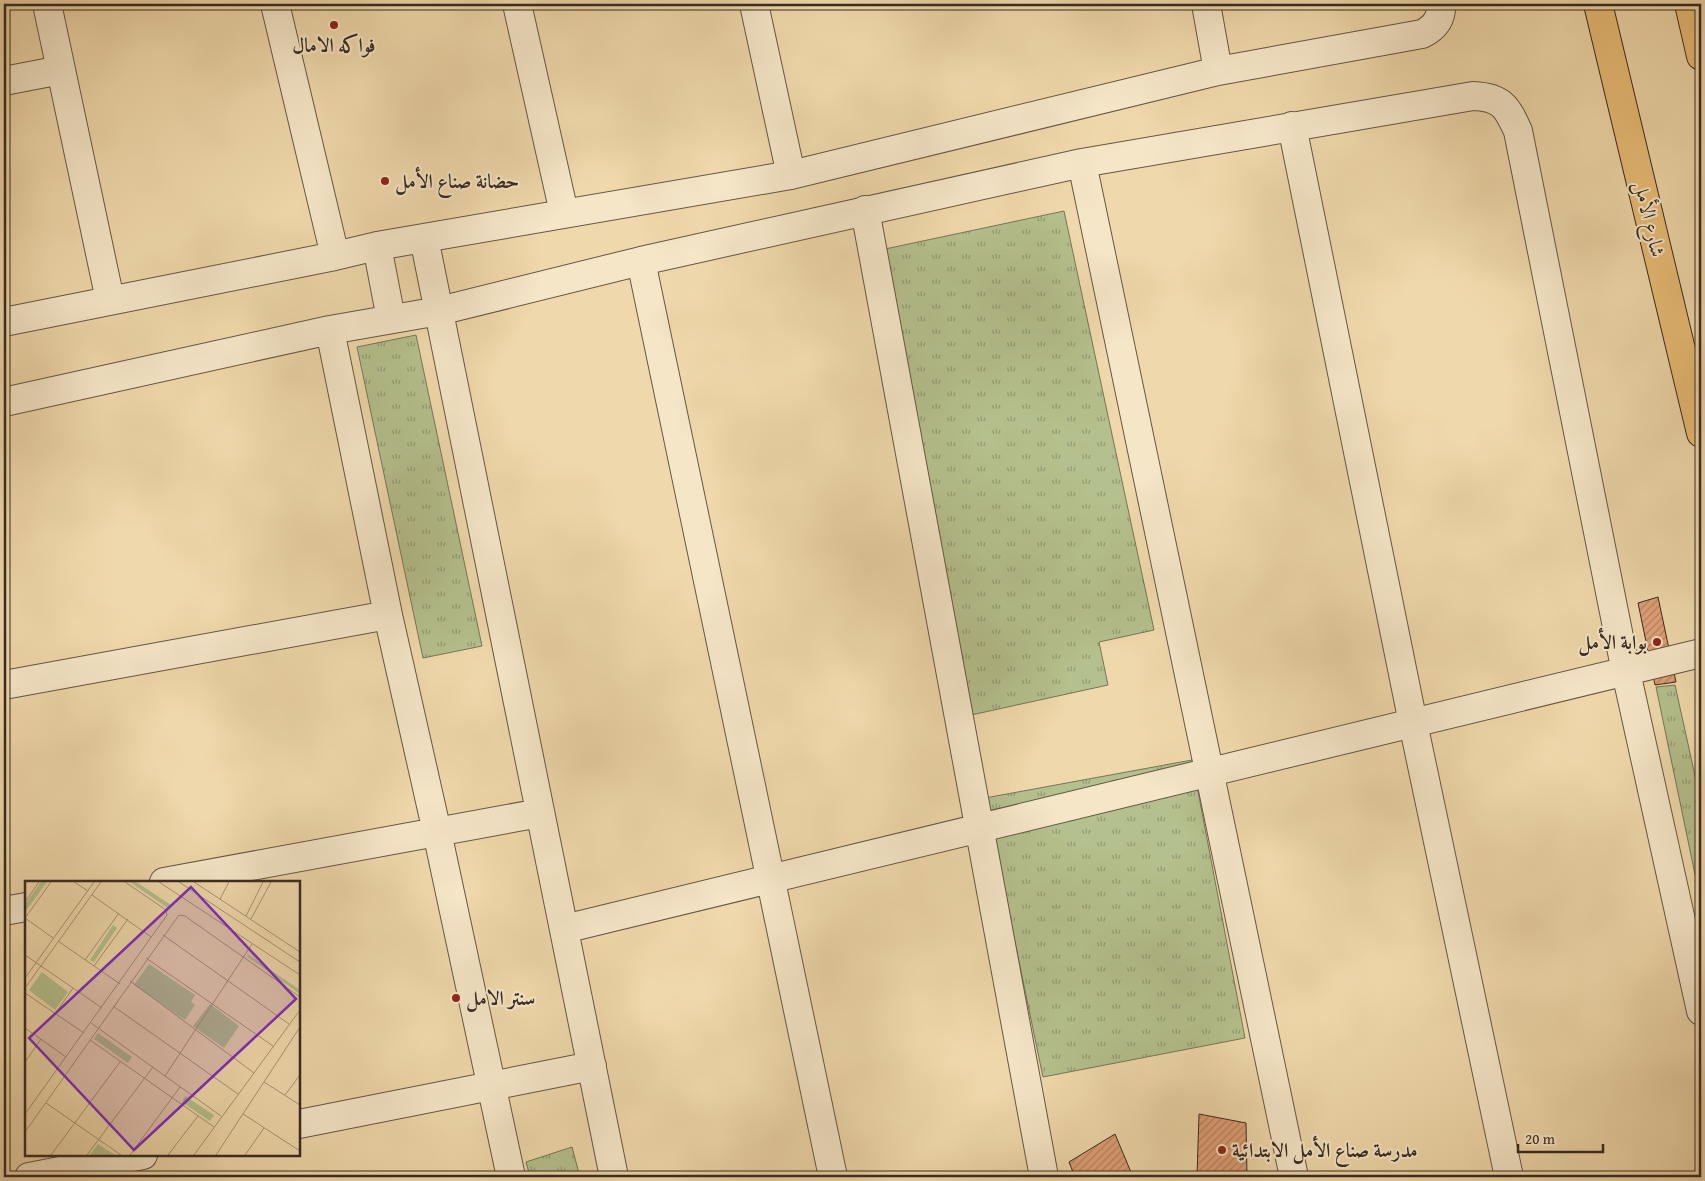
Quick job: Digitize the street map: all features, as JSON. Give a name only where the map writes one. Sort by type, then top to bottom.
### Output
[{"type":"main road","name":"شارع الأمل","points":[[1598,4],[1701,433]]},
{"type":"main road","points":[[1694,9],[1701,56]]},
{"type":"street","points":[[47,4],[110,300]]},
{"type":"street","points":[[275,4],[335,256]]},
{"type":"street","points":[[517,4],[564,213]]},
{"type":"street","points":[[754,4],[791,175]]},
{"type":"street","points":[[1206,4],[1218,71]]},
{"type":"street","points":[[4,322],[377,246],[791,175],[1218,71],[1422,34],[1435,25],[1440,17],[1441,4]]},
{"type":"street","points":[[4,81],[61,70]]},
{"type":"street","points":[[4,402],[330,330],[439,311],[641,261],[1082,163],[1292,126],[1474,96],[1487,96],[1500,101],[1511,116],[1520,141],[1626,672],[1701,1011]]},
{"type":"street","points":[[1292,126],[1413,723],[1510,1177]]},
{"type":"street","points":[[1082,163],[1294,1177]]},
{"type":"street","points":[[865,210],[1044,1177]]},
{"type":"street","points":[[424,238],[614,1177]]},
{"type":"street","points":[[377,246],[390,319]]},
{"type":"street","points":[[641,261],[833,1177]]},
{"type":"street","points":[[330,330],[388,615],[437,832],[510,1177]]},
{"type":"street","points":[[4,685],[388,615]]},
{"type":"street","points":[[564,928],[1701,654]]},
{"type":"street","points":[[169,881],[540,813]]},
{"type":"street","points":[[4,912],[25,907]]},
{"type":"street","points":[[300,1124],[592,1066]]},
{"type":"street","points":[[29,1177],[139,1156]]},
{"type":"green space","points":[[1064,211],[1154,630],[1099,642],[1108,685],[971,715],[871,252]]},
{"type":"green space","points":[[416,335],[482,646],[423,658],[357,347]]},
{"type":"green space","points":[[1675,685],[1701,803],[1701,903],[1656,687]]},
{"type":"green space","points":[[1192,760],[1245,1038],[1043,1077],[985,798]]},
{"type":"green space","points":[[572,1147],[580,1177],[530,1177],[526,1162]]},
{"type":"building","name":"بوابة الأمل","points":[[1658,597],[1676,682],[1655,685],[1638,603]]},
{"type":"building","name":"مدرسة صناع الأمل الابتدائية","points":[[1199,1114],[1246,1123],[1247,1177],[1197,1177]]},
{"type":"building","points":[[1115,1134],[1133,1177],[1075,1177],[1069,1162]]},
{"type":"place","name":"فواكه الامال","points":[[334,25]]},
{"type":"place","name":"حضانة صناع الأمل","points":[[385,181]]},
{"type":"place","name":"بوابة الأمل","points":[[1657,642]]},
{"type":"place","name":"سنتر الامل","points":[[456,998]]},
{"type":"place","name":"مدرسة صناع الأمل الابتدائية","points":[[1222,1150]]}]
